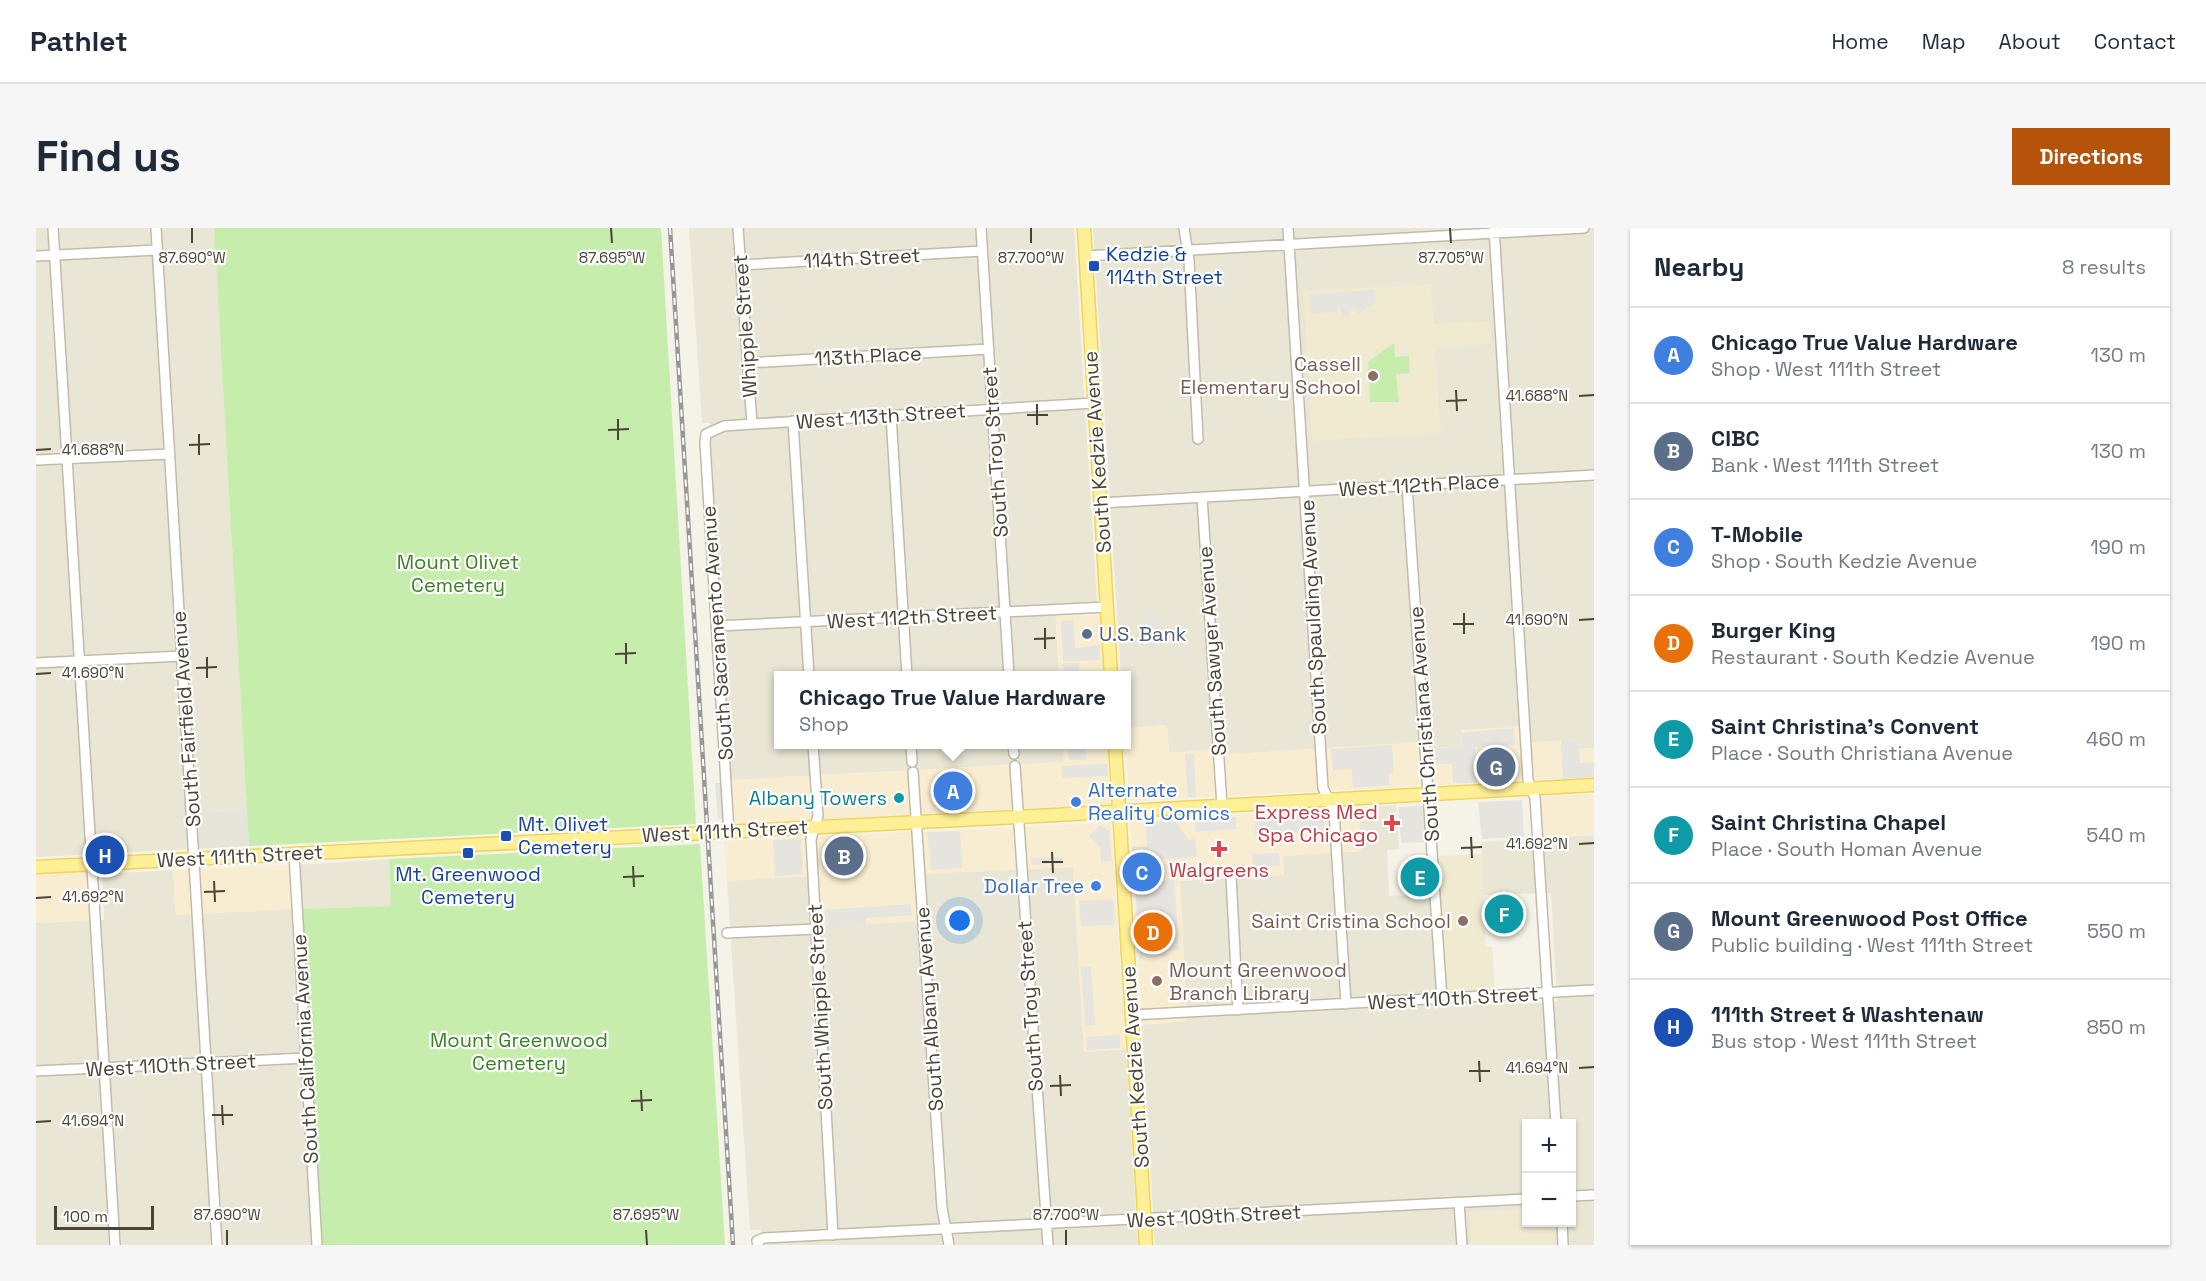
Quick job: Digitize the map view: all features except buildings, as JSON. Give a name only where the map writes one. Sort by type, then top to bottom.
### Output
[{"type":"main road","name":"South Kedzie Avenue","points":[[1083,228],[1111,671]]},
{"type":"main road","name":"South Kedzie Avenue","points":[[1115,749],[1146,1245]]},
{"type":"main road","name":"West 111th Street","points":[[36,867],[1594,785]]},
{"type":"street","points":[[53,228],[114,1245]]},
{"type":"street","name":"South Fairfield Avenue","points":[[156,228],[218,1245]]},
{"type":"street","name":"Whipple Street","points":[[738,228],[752,424]]},
{"type":"street","name":"South Troy Street","points":[[981,228],[1009,671]]},
{"type":"street","points":[[1184,228],[1189,260],[1198,439]]},
{"type":"street","name":"South Spaulding Avenue","points":[[1288,228],[1323,788],[1334,811],[1346,1004]]},
{"type":"street","points":[[1085,256],[1494,231],[1584,228]]},
{"type":"street","points":[[1494,231],[1528,780],[1536,808],[1556,1119]]},
{"type":"street","points":[[36,256],[157,250]]},
{"type":"street","name":"114th Street","points":[[741,264],[982,251]]},
{"type":"street","name":"113th Place","points":[[747,363],[989,349]]},
{"type":"street","name":"West 113th Street","points":[[706,434],[715,429],[752,424],[1094,403]]},
{"type":"street","points":[[891,415],[907,671]]},
{"type":"street","points":[[793,421],[809,671]]},
{"type":"street","name":"South Sacramento Avenue","points":[[706,434],[729,832]]},
{"type":"street","points":[[36,460],[170,454]]},
{"type":"street","name":"West 112th Place","points":[[1100,503],[1594,475]]},
{"type":"street","name":"South Christiana Avenue","points":[[1407,486],[1443,999]]},
{"type":"street","name":"South Sawyer Avenue","points":[[1202,497],[1222,806]]},
{"type":"street","name":"West 112th Street","points":[[717,626],[1107,608]]},
{"type":"street","points":[[36,663],[182,656]]},
{"type":"street","name":"South Whipple Street","points":[[813,749],[818,816],[811,839],[833,1235]]},
{"type":"street","name":"South Albany Avenue","points":[[911,749],[942,1208],[949,1245]]},
{"type":"street","name":"South Troy Street","points":[[1015,766],[1048,1245]]},
{"type":"street","name":"South California Avenue","points":[[294,854],[317,1245]]},
{"type":"street","points":[[1231,876],[1238,1010]]},
{"type":"street","points":[[727,933],[815,929]]},
{"type":"street","name":"West 110th Street","points":[[1132,1015],[1594,990]]},
{"type":"street","name":"West 110th Street","points":[[36,1071],[306,1058]]},
{"type":"street","points":[[1576,1196],[1594,1195]]},
{"type":"street","name":"West 109th Street","points":[[758,1243],[764,1238],[833,1235],[849,1238],[946,1229],[1522,1199]]},
{"type":"street","points":[[1459,1203],[1462,1245]]},
{"type":"street","points":[[1562,1227],[1563,1245]]},
{"type":"shaded area","points":[[36,228],[214,228],[247,810],[189,813],[191,849],[36,857]]},
{"type":"shaded area","points":[[689,228],[1074,228],[1097,603],[1055,606],[1059,671],[774,671],[774,749],[1064,749],[1064,762],[730,780],[710,423],[702,423]]},
{"type":"shaded area","points":[[1093,228],[1594,228],[1594,748],[1579,749],[1578,740],[1525,743],[1461,730],[1462,746],[1423,749],[1422,742],[1218,755],[1217,750],[1169,753],[1167,725],[1131,728],[1131,671],[1121,671]]},
{"type":"shaded area","name":"Cassell Elementary School","points":[[1431,284],[1434,324],[1489,321],[1490,344],[1435,348],[1441,433],[1312,441],[1303,291]]},
{"type":"shaded area","points":[[1375,290],[1376,302],[1358,314],[1354,308],[1349,310],[1349,316],[1343,317],[1339,306],[1337,312],[1311,313],[1309,294]]},
{"type":"shaded area","points":[[1101,615],[1105,671],[1059,671],[1056,616]]},
{"type":"shaded area","points":[[1157,616],[1158,650],[1148,650],[1146,617]]},
{"type":"shaded area","points":[[1074,620],[1075,648],[1100,645],[1100,660],[1063,661],[1061,621]]},
{"type":"shaded area","points":[[1063,663],[1079,663],[1079,671],[1064,671]]},
{"type":"shaded area","points":[[1167,725],[1169,753],[1218,750],[1218,755],[1422,742],[1423,749],[1462,746],[1461,730],[1524,726],[1525,743],[1579,740],[1579,749],[1594,748],[1594,777],[1129,801],[1126,749],[1131,749],[1131,728]]},
{"type":"shaded area","points":[[1514,728],[1515,745],[1475,747],[1476,783],[1453,783],[1452,764],[1431,764],[1431,749],[1462,746],[1461,733]]},
{"type":"shaded area","points":[[1579,740],[1580,763],[1594,763],[1594,777],[1563,779],[1561,741]]},
{"type":"shaded area","points":[[1392,745],[1394,772],[1389,773],[1389,785],[1353,788],[1352,769],[1333,770],[1331,749]]},
{"type":"shaded area","points":[[1064,749],[1108,749],[1110,804],[732,824],[730,780],[1063,762]]},
{"type":"shaded area","points":[[1068,749],[1085,749],[1086,760],[1069,760]]},
{"type":"shaded area","points":[[1185,754],[1194,754],[1196,797],[1188,797]]},
{"type":"shaded area","points":[[1107,764],[1108,776],[1062,778],[1061,766]]},
{"type":"shaded area","points":[[715,783],[722,783],[724,819],[718,819]]},
{"type":"shaded area","points":[[1594,794],[1594,835],[1543,838],[1541,797]]},
{"type":"shaded area","points":[[1522,800],[1524,837],[1482,839],[1478,802]]},
{"type":"shaded area","points":[[1396,805],[1399,849],[1387,850],[1389,896],[1433,894],[1440,1006],[1557,1002],[1551,893],[1483,895],[1481,842],[1594,835],[1594,1245],[1155,1245],[1142,1025],[1187,1021],[1180,881],[1284,875],[1283,856],[1361,851],[1359,808]]},
{"type":"shaded area","points":[[1423,806],[1426,842],[1401,843],[1398,807]]},
{"type":"shaded area","points":[[1359,808],[1361,851],[1283,856],[1284,875],[1180,881],[1187,1021],[1142,1025],[1130,821]]},
{"type":"shaded area","points":[[247,810],[249,846],[191,849],[189,813]]},
{"type":"shaded area","points":[[1323,811],[1325,830],[1255,835],[1254,813]]},
{"type":"shaded area","points":[[1236,817],[1236,829],[1196,832],[1195,819]]},
{"type":"shaded area","points":[[1178,821],[1179,827],[1189,840],[1195,839],[1197,857],[1137,861],[1133,856],[1132,847],[1147,847],[1146,822]]},
{"type":"shaded area","points":[[1111,823],[1126,1049],[1084,1052],[1073,867],[919,874],[922,921],[816,927],[812,876],[727,881],[724,841]]},
{"type":"shaded area","points":[[1100,825],[1109,831],[1112,861],[1101,862],[1100,847],[1089,836]]},
{"type":"shaded area","points":[[960,831],[962,868],[931,870],[927,832]]},
{"type":"shaded area","points":[[801,839],[803,874],[775,876],[773,840]]},
{"type":"shaded area","points":[[1279,853],[1280,866],[1253,866],[1252,854]]},
{"type":"shaded area","name":"Saint Cristina School","points":[[1481,854],[1486,947],[1492,947],[1495,992],[1445,994],[1436,856]]},
{"type":"shaded area","points":[[1063,857],[1063,863],[1032,865],[1031,858]]},
{"type":"shaded area","points":[[389,859],[391,906],[300,909],[320,1245],[36,1245],[36,923],[104,920],[102,874],[173,870],[176,915],[298,865]]},
{"type":"shaded area","points":[[298,865],[300,909],[176,915],[173,870]]},
{"type":"shaded area","points":[[1073,867],[1084,1052],[1126,1049],[1138,1245],[762,1245],[761,1230],[750,1230],[727,881]]},
{"type":"shaded area","points":[[86,871],[90,920],[36,923],[36,874]]},
{"type":"shaded area","points":[[1174,880],[1179,950],[1167,951],[1167,956],[1140,958],[1139,941],[1169,939],[1168,920],[1162,916],[1137,919],[1135,882]]},
{"type":"shaded area","points":[[1113,899],[1115,925],[1081,926],[1079,901]]},
{"type":"shaded area","points":[[911,904],[912,915],[866,918],[866,925],[826,927],[825,910]]},
{"type":"shaded area","points":[[1081,967],[1091,967],[1095,1025],[1085,1026]]},
{"type":"shaded area","points":[[1120,1035],[1120,1048],[1087,1050],[1086,1037]]},
{"type":"shaded area","points":[[1522,1209],[1522,1227],[1553,1227],[1554,1245],[1471,1245],[1469,1212]]},
{"type":"green space","name":"Mount Olivet Cemetery","points":[[214,228],[661,228],[696,824],[249,846]]},
{"type":"green space","points":[[1394,343],[1395,357],[1409,356],[1410,373],[1396,374],[1399,402],[1370,402],[1368,362]]},
{"type":"green space","name":"Mount Greenwood Cemetery","points":[[700,844],[725,1245],[320,1245],[300,909],[391,906],[389,859]]},
{"type":"railway","points":[[670,228],[733,1245]]},
{"type":"place","name":"Kedzie & 114th Street","points":[[1094,266]]},
{"type":"place","name":"Cassell Elementary School","points":[[1373,376]]},
{"type":"place","name":"U.S. Bank","points":[[1087,634]]},
{"type":"place","name":"Mount Greenwood Post Office","points":[[1496,767]]},
{"type":"place","name":"Chicago True Value Hardware","points":[[953,791]]},
{"type":"place","name":"Albany Towers","points":[[899,798]]},
{"type":"place","name":"Alternate Reality Comics","points":[[1076,802]]},
{"type":"place","name":"Express Med Spa Chicago","points":[[1392,823]]},
{"type":"place","name":"Mt. Olivet Cemetery","points":[[506,836]]},
{"type":"place","name":"Walgreens","points":[[1219,849]]},
{"type":"place","name":"Mt. Greenwood Cemetery","points":[[468,853]]},
{"type":"place","name":"111th Street & Washtenaw","points":[[105,855]]},
{"type":"place","name":"CIBC","points":[[844,856]]},
{"type":"place","name":"T-Mobile","points":[[1142,872]]},
{"type":"place","name":"Saint Christina's Convent","points":[[1420,877]]},
{"type":"place","name":"Dollar Tree","points":[[1096,886]]},
{"type":"place","name":"Saint Christina Chapel","points":[[1504,914]]},
{"type":"place","name":"Saint Cristina School","points":[[1463,921]]},
{"type":"place","name":"Burger King","points":[[1153,932]]},
{"type":"place","name":"Mount Greenwood Branch Library","points":[[1157,981]]}]
